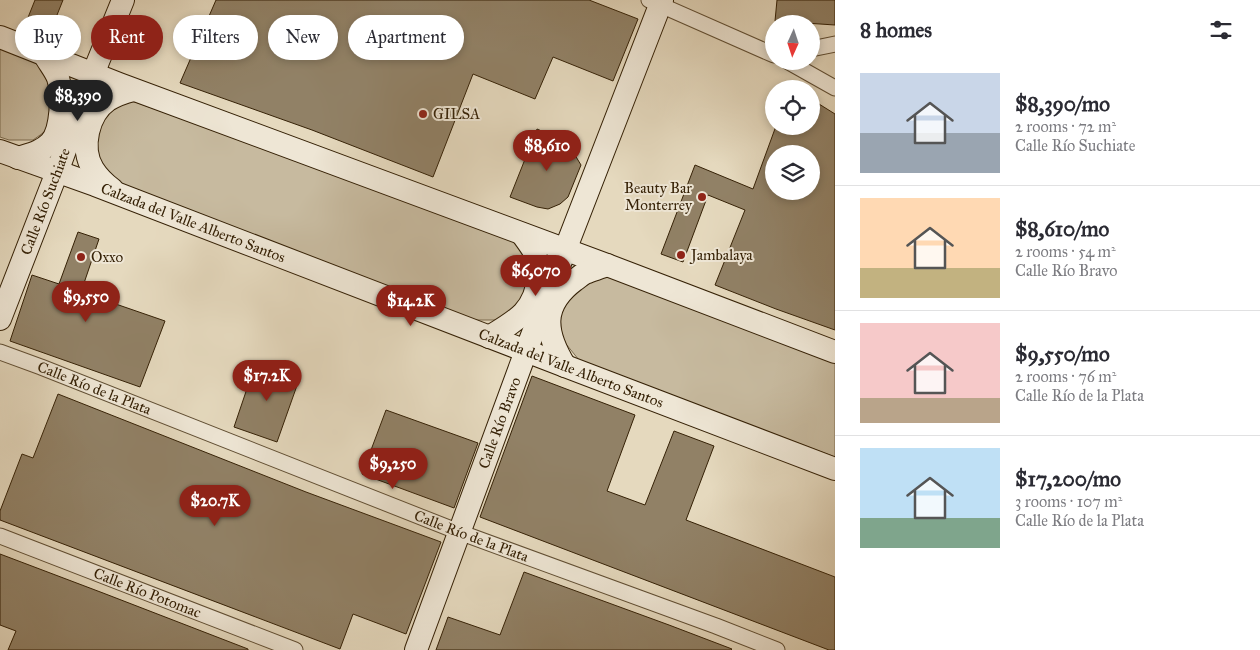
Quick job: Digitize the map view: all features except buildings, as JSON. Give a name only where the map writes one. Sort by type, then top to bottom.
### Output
[{"type":"main road","name":"Calle Río Suchiate","points":[[0,319],[57,172],[92,74],[123,0]]},
{"type":"main road","name":"Calle Río Bravo","points":[[416,650],[657,2]]},
{"type":"main road","points":[[0,38],[15,43]]},
{"type":"main road","points":[[9,155],[38,152],[52,142],[59,120],[62,100],[58,78],[48,60]]},
{"type":"main road","points":[[58,60],[133,90],[566,250],[835,352]]},
{"type":"main road","points":[[119,195],[104,184],[92,168],[86,149],[88,129],[95,113],[107,101],[122,93],[133,90]]},
{"type":"main road","name":"Calzada del Valle Alberto Santos","points":[[9,155],[95,185],[835,469]]},
{"type":"main road","points":[[489,336],[508,325],[529,308],[534,297],[538,270],[535,254],[522,234]]},
{"type":"main road","points":[[565,366],[556,350],[551,335],[549,327],[550,313],[557,297],[566,287],[585,273],[607,266]]},
{"type":"street","points":[[657,2],[765,51]]},
{"type":"street","points":[[820,47],[835,44]]},
{"type":"street","points":[[805,70],[835,88]]},
{"type":"street","name":"Calle Río de la Plata","points":[[0,352],[459,532],[777,650]]},
{"type":"street","name":"Calle Río Potomac","points":[[0,536],[295,650]]},
{"type":"shaded area","points":[[0,44],[15,49],[15,60],[41,60],[54,80],[50,128],[33,140],[9,140],[0,137]]},
{"type":"shaded area","points":[[121,97],[516,238],[530,259],[534,287],[501,320],[473,320],[109,181],[90,156],[101,108]]},
{"type":"shaded area","points":[[610,272],[835,358],[835,457],[579,360],[562,339],[560,315],[569,292]]},
{"type":"place","name":"GILSA","points":[[423,114]]},
{"type":"place","name":"Beauty Bar Monterrey","points":[[702,197]]},
{"type":"place","name":"Jambalaya","points":[[681,255]]},
{"type":"place","name":"Oxxo","points":[[81,257]]}]
